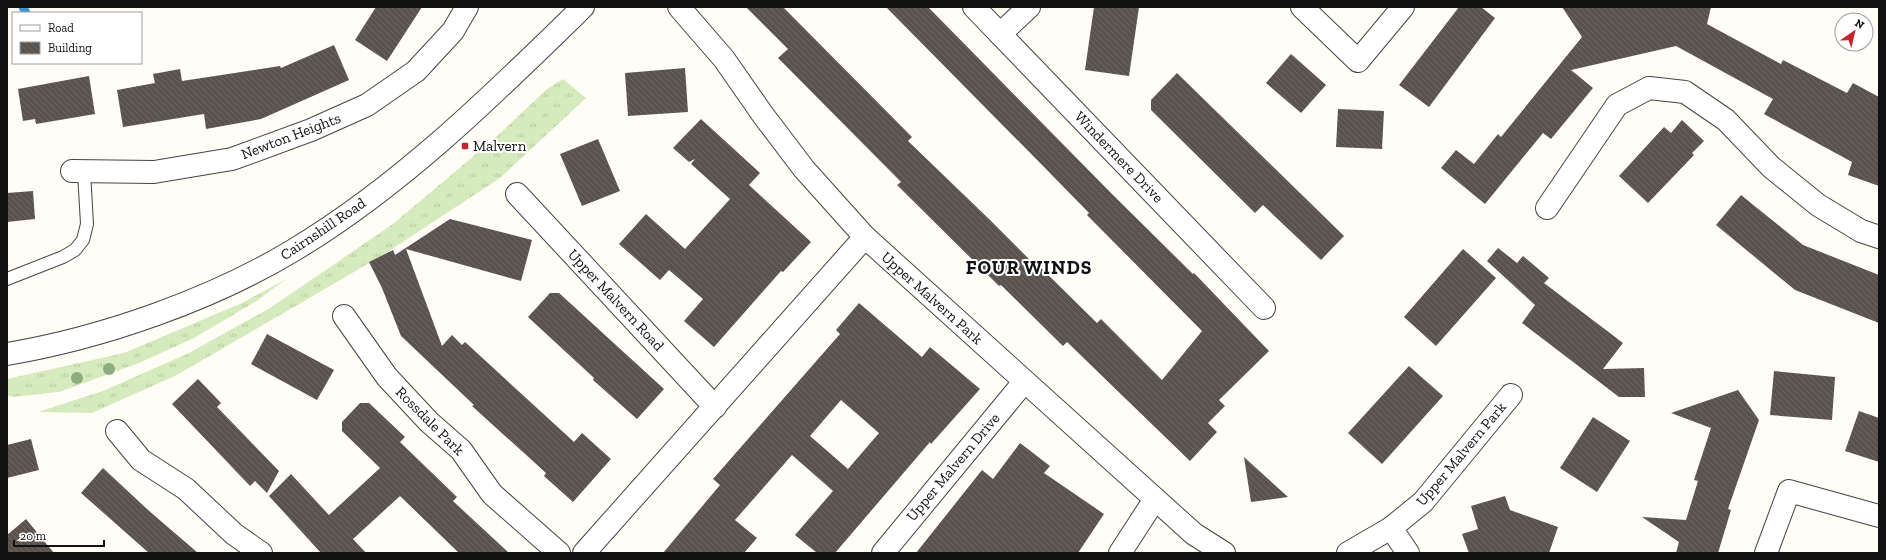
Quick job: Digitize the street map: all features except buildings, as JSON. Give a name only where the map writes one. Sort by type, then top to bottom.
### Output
[{"type":"street","name":"Newton Heights","points":[[78,171],[154,172],[232,159],[312,130],[367,105],[416,71],[453,31],[467,7]]},
{"type":"street","name":"Cairnshill Road","points":[[7,354],[83,337],[130,323],[199,297],[265,267],[294,250],[352,211],[400,175],[460,124],[583,7]]},
{"type":"street","name":"Upper Malvern Park","points":[[678,7],[724,59],[763,115],[804,169],[864,237],[1194,534],[1224,553]]},
{"type":"street","name":"Windermere Drive","points":[[974,7],[1264,308]]},
{"type":"street","points":[[1000,34],[1029,7]]},
{"type":"street","points":[[1302,7],[1358,60],[1403,7]]},
{"type":"street","points":[[1547,208],[1617,105],[1649,88],[1685,92],[1726,120],[1771,167],[1818,205],[1861,231],[1879,237]]},
{"type":"street","name":"Upper Malvern Road","points":[[517,194],[715,407]]},
{"type":"street","points":[[584,553],[715,407],[864,237]]},
{"type":"street","name":"Rossdale Park","points":[[344,316],[387,377],[429,422],[461,450],[492,494],[559,553]]},
{"type":"street","name":"Upper Malvern Drive","points":[[883,553],[1024,382]]},
{"type":"street","name":"Upper Malvern Park","points":[[1348,553],[1391,528],[1423,502],[1511,395]]},
{"type":"street","points":[[117,431],[141,460],[186,489],[234,534],[261,553]]},
{"type":"street","points":[[1766,553],[1789,491],[1879,516]]},
{"type":"street","points":[[1120,553],[1155,499]]},
{"type":"street","points":[[1391,528],[1408,553]]},
{"type":"lane","points":[[7,279],[63,257],[75,250],[83,240],[87,224],[78,171]]},
{"type":"green space","points":[[563,79],[586,98],[500,178],[383,255],[177,375],[92,413],[38,412],[103,391],[189,353],[270,308],[393,224],[494,139],[547,89]]},
{"type":"green space","points":[[286,279],[258,300],[194,338],[139,363],[59,392],[11,397],[7,395],[7,379],[124,353],[242,303]]},
{"type":"waterway","points":[[23,7],[26,12]]},
{"type":"place","name":"Malvern","points":[[465,146]]},
{"type":"district","name":"FOUR WINDS","points":[[1029,267]]}]
